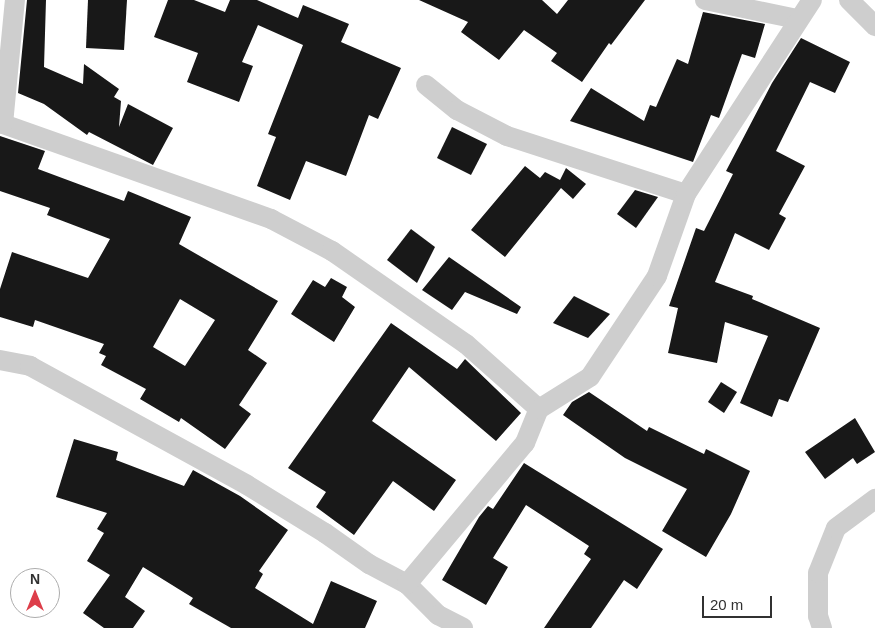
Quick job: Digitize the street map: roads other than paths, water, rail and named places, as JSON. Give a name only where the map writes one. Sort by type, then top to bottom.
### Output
[{"type":"street","points":[[15,0],[1,123],[271,219],[332,251],[466,344],[539,409]]},
{"type":"street","points":[[705,0],[797,19]]},
{"type":"street","points":[[407,584],[525,443],[539,409],[590,377],[657,276],[686,194],[797,19],[812,0]]},
{"type":"street","points":[[849,0],[875,26]]},
{"type":"street","points":[[426,85],[458,110],[507,136],[686,194]]},
{"type":"street","points":[[0,360],[30,366],[247,485],[325,533],[369,564],[407,584],[438,615],[463,628]]},
{"type":"street","points":[[822,628],[818,616],[818,573],[836,528],[875,499]]}]
